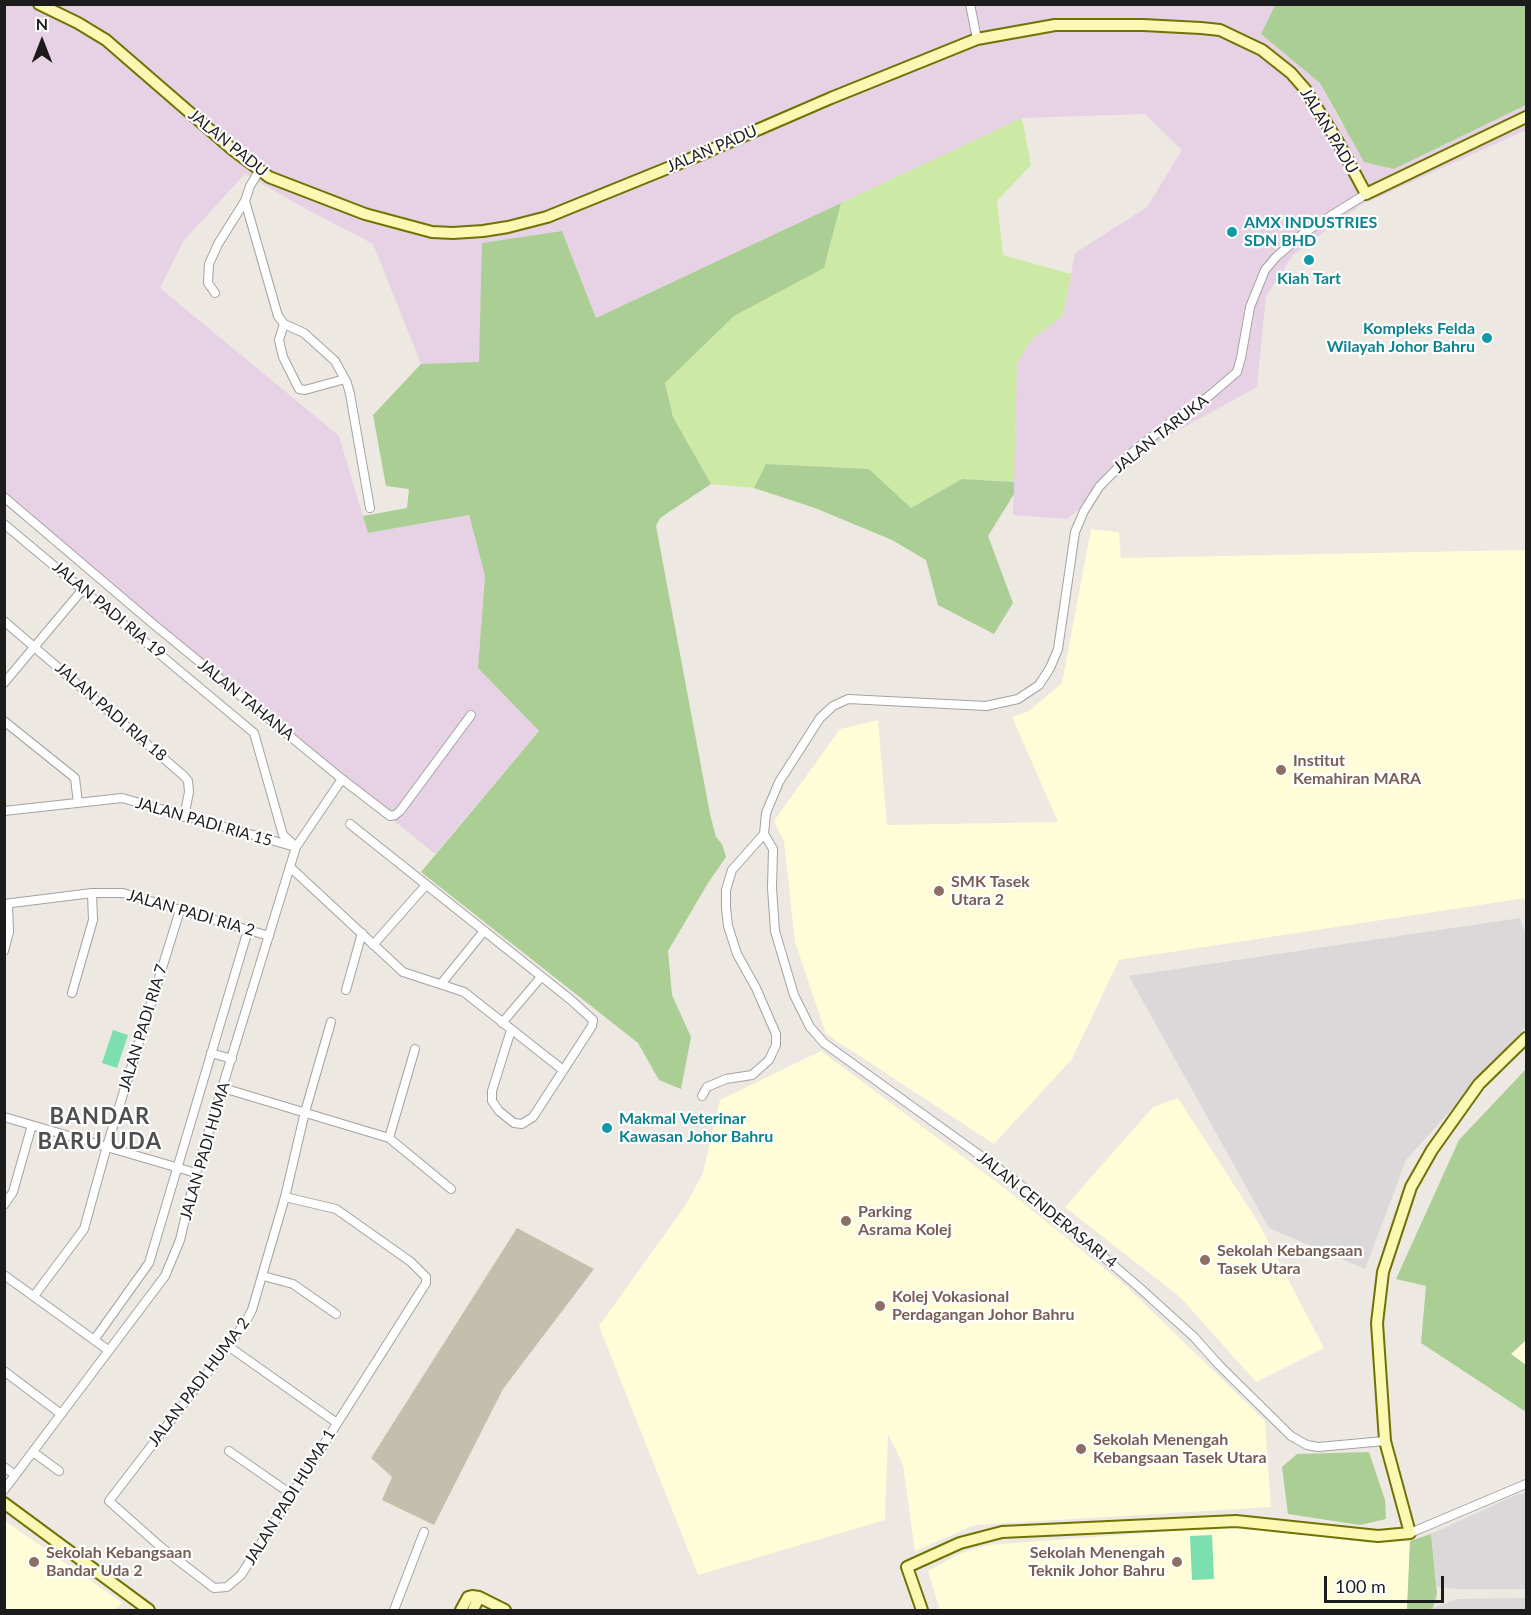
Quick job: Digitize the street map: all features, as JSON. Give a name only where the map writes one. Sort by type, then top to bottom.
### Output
[{"type":"street","name":"JALAN PADU","points":[[39,4],[106,40],[259,171],[308,194],[365,214],[432,232],[453,233],[508,227],[547,218],[841,93],[977,39],[1055,25],[1143,25],[1221,30],[1262,50],[1291,73],[1305,88],[1366,194]]},
{"type":"street","points":[[970,4],[977,39]]},
{"type":"street","name":"JALAN TARUKA","points":[[764,834],[766,813],[779,782],[820,718],[833,706],[848,699],[986,706],[1018,699],[1040,685],[1058,649],[1075,532],[1084,511],[1099,488],[1134,452],[1237,372],[1250,307],[1265,270],[1276,257],[1305,232],[1366,194],[1527,117]]},
{"type":"street","points":[[215,293],[208,283],[210,264],[218,244],[245,201],[250,186],[259,171]]},
{"type":"street","points":[[245,201],[278,316],[284,324],[303,333],[318,344],[335,361],[345,379],[350,394],[370,508]]},
{"type":"street","points":[[284,324],[279,340],[283,357],[299,389],[305,390],[345,379]]},
{"type":"street","name":"JALAN TAHANA","points":[[4,497],[152,623],[390,816],[400,811],[471,715]]},
{"type":"street","name":"JALAN PADI RIA 19","points":[[4,524],[254,733],[283,835],[296,847]]},
{"type":"street","points":[[4,683],[83,589]]},
{"type":"street","name":"JALAN PADI RIA 18","points":[[4,621],[184,776],[188,782],[189,792],[184,817]]},
{"type":"street","points":[[4,721],[75,778],[78,803]]},
{"type":"street","name":"JALAN PADI HUMA","points":[[4,1490],[165,1276],[180,1240],[196,1173],[296,847],[342,779]]},
{"type":"street","name":"JALAN PADI RIA 15","points":[[4,812],[122,798],[296,847]]},
{"type":"street","points":[[350,824],[571,1000],[593,1022],[533,1117],[522,1124],[514,1123],[499,1111],[492,1101],[492,1091],[511,1030]]},
{"type":"street","points":[[702,1096],[707,1087],[726,1079],[752,1075],[768,1060],[776,1045],[776,1034],[756,988],[737,954],[728,926],[726,908],[726,890],[732,870],[764,834]]},
{"type":"street","name":"JALAN CENDERASARI 4","points":[[764,834],[772,849],[775,931],[794,995],[810,1027],[824,1043],[1017,1182],[1194,1337],[1291,1436],[1307,1445],[1318,1447],[1385,1441]]},
{"type":"street","points":[[290,867],[403,972],[464,992],[563,1070]]},
{"type":"street","points":[[373,945],[426,885]]},
{"type":"street","points":[[72,993],[93,920],[92,893]]},
{"type":"street","name":"JALAN PADI RIA 2","points":[[6,904],[92,893],[123,893],[269,936]]},
{"type":"street","points":[[4,951],[9,932],[6,904]]},
{"type":"street","name":"JALAN PADI RIA 7","points":[[34,1296],[84,1230],[107,1146],[180,910]]},
{"type":"street","name":"JALAN PADI HUMA","points":[[94,1340],[149,1263],[248,930]]},
{"type":"street","points":[[441,984],[484,932]]},
{"type":"street","points":[[346,990],[362,933]]},
{"type":"street","points":[[502,1023],[541,977]]},
{"type":"street","name":"JALAN PADI HUMA 2","points":[[109,1501],[249,1316],[263,1276],[305,1112],[331,1022]]},
{"type":"street","points":[[1410,1533],[1385,1441],[1377,1323],[1382,1277],[1412,1187],[1432,1150],[1479,1084],[1527,1038]]},
{"type":"street","points":[[389,1138],[415,1049]]},
{"type":"street","points":[[211,1053],[232,1059]]},
{"type":"street","points":[[223,1088],[389,1138],[451,1189]]},
{"type":"street","points":[[4,1116],[196,1173]]},
{"type":"street","points":[[4,1205],[13,1192],[32,1125]]},
{"type":"street","name":"JALAN PADI HUMA 1","points":[[109,1501],[162,1548],[214,1588],[227,1587],[241,1575],[426,1283],[426,1277],[411,1262],[336,1209],[285,1197]]},
{"type":"street","points":[[4,1275],[108,1350]]},
{"type":"street","points":[[263,1276],[293,1284],[336,1314]]},
{"type":"street","points":[[228,1346],[337,1423]]},
{"type":"street","points":[[4,1371],[61,1414]]},
{"type":"street","points":[[229,1451],[291,1494]]},
{"type":"street","points":[[33,1452],[59,1471]]},
{"type":"street","points":[[4,1467],[15,1475]]},
{"type":"street","points":[[922,1611],[908,1567],[960,1543],[1002,1532],[1236,1521],[1378,1536],[1410,1533],[1527,1484]]},
{"type":"street","points":[[4,1503],[149,1611]]},
{"type":"street","points":[[394,1611],[424,1532]]},
{"type":"street","points":[[463,1606],[468,1597],[479,1597],[505,1611]]},
{"type":"street","points":[[473,1611],[479,1597]]},
{"type":"shaded area","points":[[4,5],[1275,5],[1261,34],[1320,83],[1341,123],[1394,169],[1526,105],[1526,130],[1361,205],[1293,255],[1266,296],[1257,387],[1159,441],[1067,519],[1013,515],[1017,363],[1032,339],[1063,316],[1075,253],[1147,207],[1182,150],[1145,114],[1022,118],[596,318],[562,231],[483,243],[479,363],[421,364],[373,244],[245,174],[184,240],[160,288],[339,436],[368,533],[469,515],[485,576],[478,668],[539,731],[435,854],[5,505]]},
{"type":"shaded area","name":"Institut Kemahiran MARA","points":[[1091,529],[1119,532],[1121,558],[1526,550],[1526,898],[1119,960],[1072,1059],[994,1144],[826,1034],[795,942],[784,841],[774,821],[840,729],[878,720],[887,825],[1058,822],[1012,717],[1029,711],[1062,683]]},
{"type":"shaded area","points":[[1520,918],[1526,934],[1526,1027],[1406,1160],[1365,1269],[1269,1228],[1129,976]]},
{"type":"shaded area","name":"Kolej Vokasional Perdagangan Johor Bahru","points":[[821,1051],[1006,1189],[1126,1286],[1265,1421],[1271,1507],[975,1525],[915,1551],[903,1465],[888,1434],[885,1520],[698,1575],[599,1326],[685,1206],[703,1173],[720,1100]]},
{"type":"shaded area","name":"Sekolah Kebangsaan Tasek Utara","points":[[1178,1098],[1258,1222],[1324,1348],[1256,1382],[1181,1298],[1065,1207],[1153,1107]]},
{"type":"shaded area","points":[[517,1228],[594,1269],[503,1389],[434,1525],[382,1500],[392,1477],[371,1458]]},
{"type":"shaded area","points":[[1526,1340],[1526,1365],[1510,1354]]},
{"type":"shaded area","points":[[1526,1493],[1526,1589],[1437,1587],[1431,1534],[1516,1495]]},
{"type":"shaded area","name":"Sekolah Kebangsaan Bandar Uda 2","points":[[4,1521],[123,1603],[113,1610],[5,1610]]},
{"type":"shaded area","name":"Sekolah Menengah Teknik Johor Bahru","points":[[1241,1526],[1370,1543],[1410,1541],[1407,1610],[940,1610],[928,1571],[961,1553],[988,1545]]},
{"type":"shaded area","points":[[1526,1598],[1526,1610],[1427,1610],[1458,1599]]},
{"type":"green space","points":[[1275,5],[1526,5],[1526,105],[1394,169],[1364,162],[1320,83],[1261,34]]},
{"type":"green space","points":[[1022,118],[1031,165],[997,201],[1003,255],[1071,274],[1063,316],[1032,339],[1017,363],[1014,482],[962,479],[911,508],[869,469],[766,464],[754,488],[711,484],[673,417],[665,383],[734,316],[824,268],[841,203]]},
{"type":"green space","points":[[841,203],[824,268],[734,316],[665,383],[673,417],[711,484],[660,518],[656,526],[710,814],[716,837],[722,844],[726,857],[668,951],[672,995],[691,1037],[681,1089],[659,1080],[638,1043],[421,872],[539,731],[478,668],[485,576],[469,515],[368,533],[363,516],[407,508],[409,489],[386,486],[373,415],[421,364],[479,362],[482,243],[562,231],[596,318]]},
{"type":"green space","points":[[766,464],[869,469],[911,508],[962,479],[1014,482],[1014,494],[988,536],[1013,603],[994,634],[938,605],[926,560],[892,540],[815,508],[754,488]]},
{"type":"green space","points":[[113,1030],[128,1035],[117,1068],[102,1063]]},
{"type":"green space","points":[[1526,1069],[1526,1340],[1511,1354],[1526,1365],[1526,1412],[1421,1343],[1426,1286],[1396,1279],[1459,1140]]},
{"type":"green space","points":[[1369,1452],[1385,1500],[1386,1519],[1360,1525],[1288,1514],[1282,1467],[1297,1454]]},
{"type":"green space","points":[[1431,1534],[1437,1594],[1433,1608],[1407,1610],[1410,1541]]},
{"type":"green space","points":[[1212,1535],[1214,1579],[1192,1580],[1190,1536]]},
{"type":"place","name":"AMX INDUSTRIES SDN BHD","points":[[1232,232]]},
{"type":"place","name":"Kiah Tart","points":[[1309,260]]},
{"type":"place","name":"Kompleks Felda Wilayah Johor Bahru","points":[[1487,338]]},
{"type":"place","name":"Institut Kemahiran MARA","points":[[1281,770]]},
{"type":"place","name":"SMK Tasek Utara 2","points":[[939,891]]},
{"type":"place","name":"Makmal Veterinar Kawasan Johor Bahru","points":[[607,1128]]},
{"type":"place","name":"Parking Asrama Kolej","points":[[846,1221]]},
{"type":"place","name":"Sekolah Kebangsaan Tasek Utara","points":[[1205,1260]]},
{"type":"place","name":"Kolej Vokasional Perdagangan Johor Bahru","points":[[880,1306]]},
{"type":"place","name":"Sekolah Menengah Kebangsaan Tasek Utara","points":[[1081,1449]]},
{"type":"place","name":"Sekolah Kebangsaan Bandar Uda 2","points":[[34,1562]]},
{"type":"place","name":"Sekolah Menengah Teknik Johor Bahru","points":[[1177,1562]]},
{"type":"district","name":"BANDAR BARU UDA","points":[[100,1130]]}]
